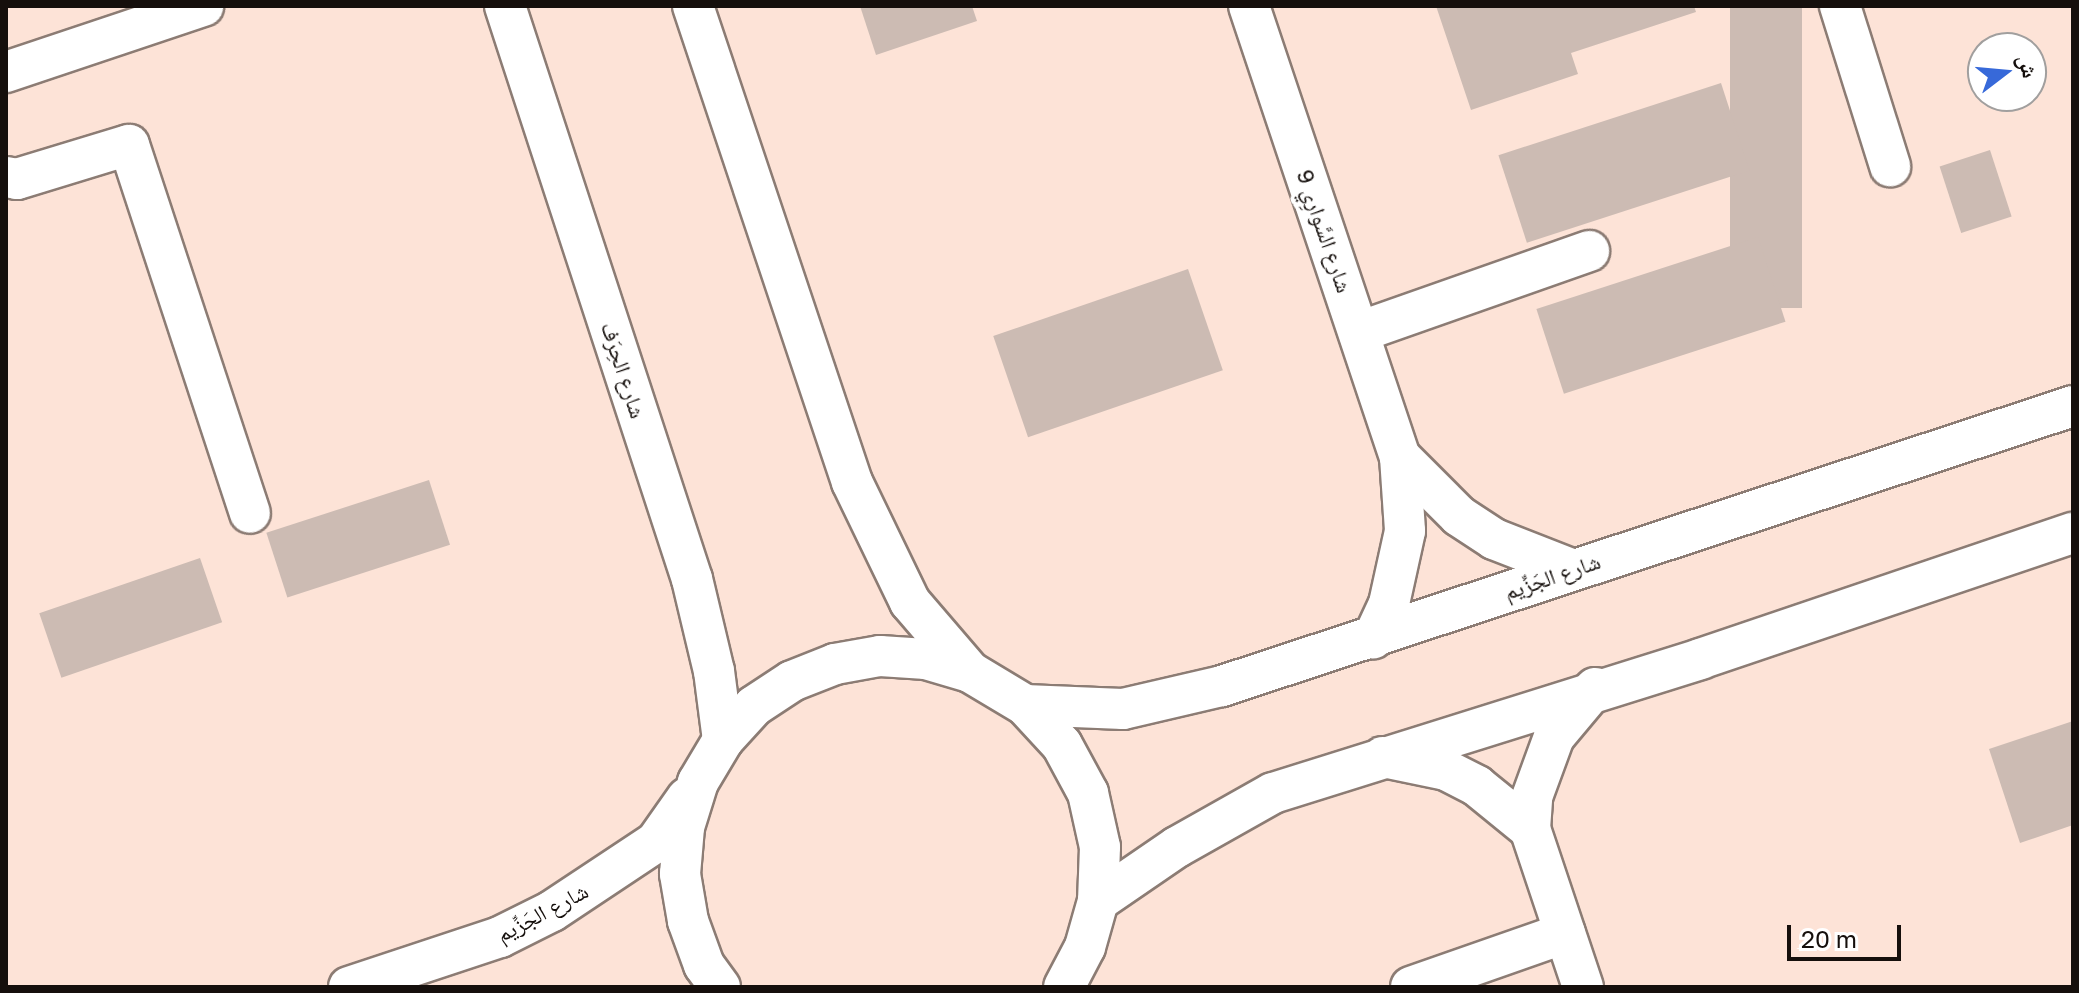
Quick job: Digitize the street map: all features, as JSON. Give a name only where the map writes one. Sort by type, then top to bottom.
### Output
[{"type":"street","points":[[6,72],[203,6]]},
{"type":"street","name":"شارع الحِرَف","points":[[505,6],[692,579],[714,671],[723,740]]},
{"type":"street","points":[[693,6],[852,482],[910,602],[970,672]]},
{"type":"street","name":"شارع السَّوارِي 9","points":[[1249,6],[1400,457],[1405,531],[1389,604],[1373,638]]},
{"type":"street","points":[[1840,6],[1890,166]]},
{"type":"street","points":[[6,177],[17,179],[129,145],[250,513]]},
{"type":"street","points":[[1359,332],[1589,251]]},
{"type":"street","name":"شارع الجَزِّيم","points":[[1025,705],[1123,709],[1222,686],[2073,406]]},
{"type":"street","name":"شارع السَّوارِي 9","points":[[1400,457],[1428,489],[1482,531],[1531,557],[1571,569]]},
{"type":"street","points":[[1098,901],[1177,847],[1273,793],[1595,688],[1700,659],[2073,533]]},
{"type":"street","points":[[720,987],[704,965],[688,921],[680,874],[684,827],[698,782],[723,740],[754,706],[792,681],[835,664],[880,656],[926,659],[970,672],[1025,705],[1062,745],[1088,793],[1100,847],[1098,901],[1085,947],[1064,987]]},
{"type":"street","points":[[1583,987],[1530,829],[1532,797],[1554,737],[1595,688]]},
{"type":"street","points":[[1379,756],[1446,770],[1496,799],[1530,829]]},
{"type":"street","name":"شارع الجَزِّيم","points":[[349,987],[500,937],[552,911],[656,842],[698,782]]},
{"type":"street","points":[[1411,987],[1565,933]]},
{"type":"shaded area","points":[[6,6],[2073,6],[2073,987],[6,987]]},
{"type":"building","points":[[860,6],[972,6],[977,21],[876,55]]},
{"type":"building","points":[[1436,6],[1694,6],[1696,12],[1571,53],[1578,74],[1471,110]]},
{"type":"building","points":[[1730,6],[1802,6],[1802,308],[1730,308]]},
{"type":"building","points":[[1721,83],[1749,170],[1527,243],[1498,155]]},
{"type":"building","points":[[1990,150],[2012,217],[1961,233],[1940,166]]},
{"type":"building","points":[[1758,237],[1786,322],[1564,394],[1536,309]]},
{"type":"building","points":[[1188,269],[1223,370],[1028,437],[993,336]]},
{"type":"building","points":[[429,480],[450,545],[287,598],[266,533]]},
{"type":"building","points":[[200,558],[222,622],[61,678],[39,613]]},
{"type":"building","points":[[2073,721],[2073,825],[2020,843],[1989,749]]}]
